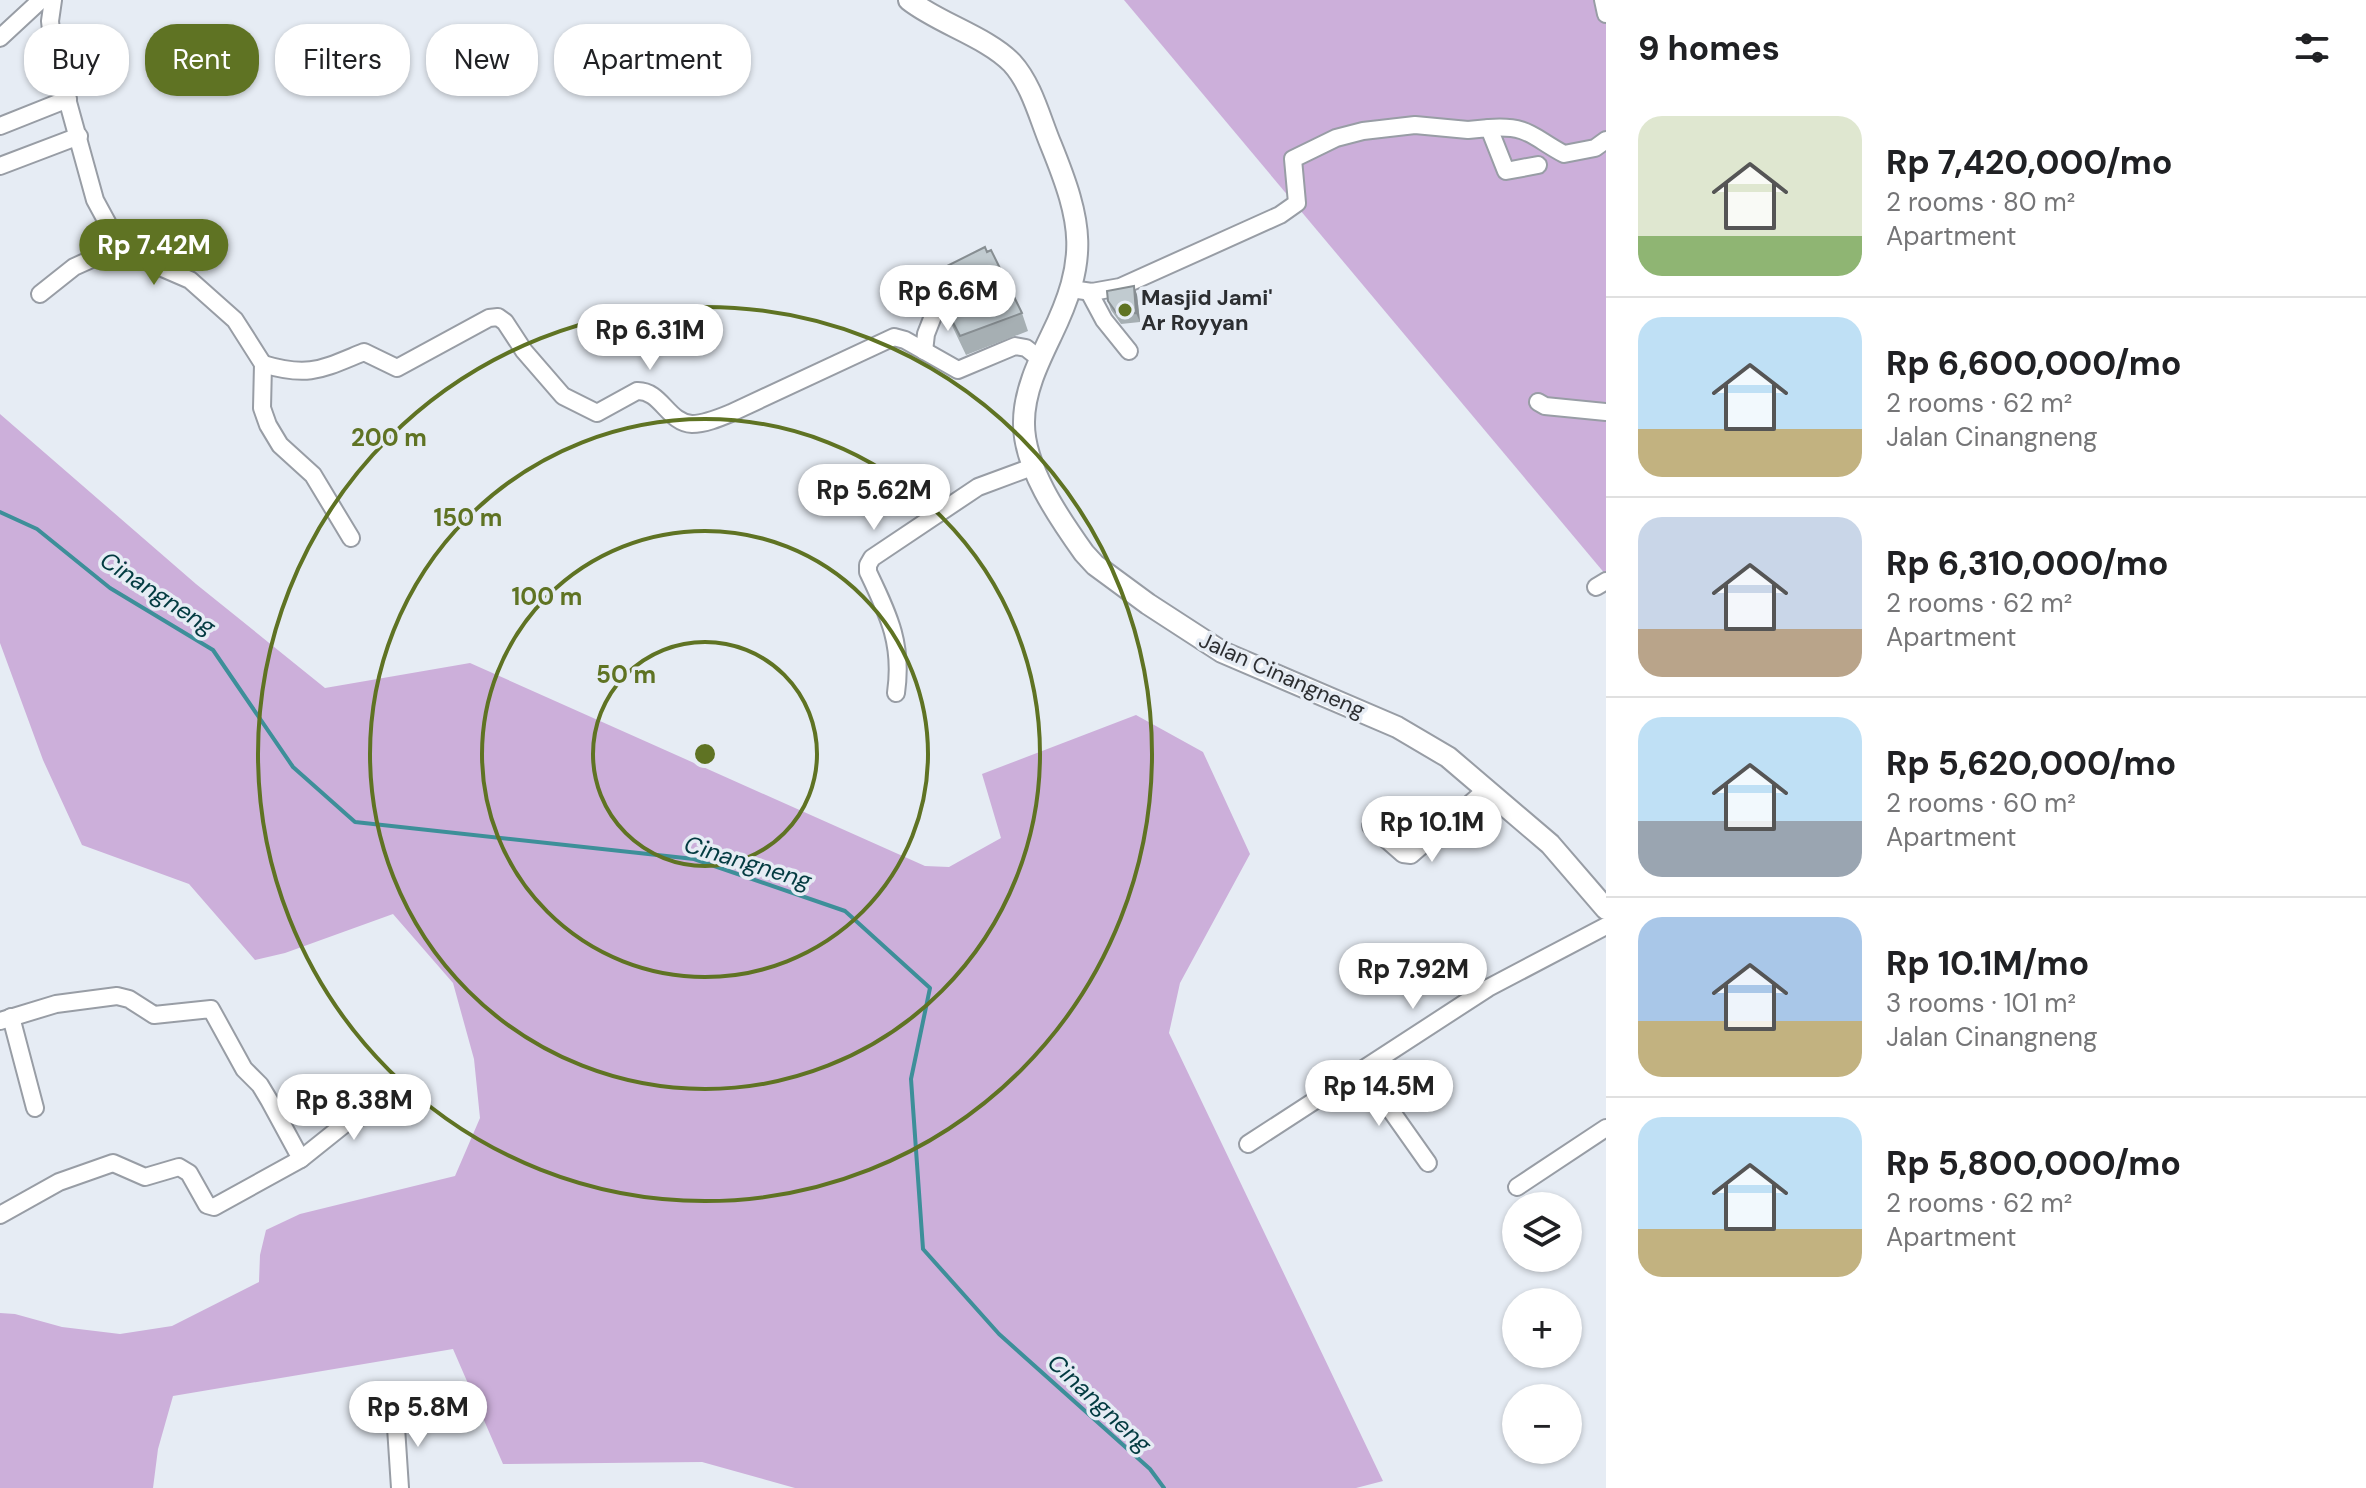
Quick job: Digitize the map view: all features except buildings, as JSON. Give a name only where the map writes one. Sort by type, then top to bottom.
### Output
[{"type":"street","points":[[0,38],[41,0]]},
{"type":"street","points":[[53,0],[50,21],[53,48],[95,200],[123,245],[146,261],[190,280],[235,320],[263,364],[262,408],[268,425],[280,445],[313,475],[351,538]]},
{"type":"street","name":"Jalan Cinangneng","points":[[909,0],[1006,57],[1022,76],[1076,213],[1080,291],[1040,359],[1031,384],[1023,425],[1032,467],[1074,538],[1095,565],[1191,634],[1222,652],[1423,740],[1448,757],[1559,854],[1606,909]]},
{"type":"street","points":[[1603,0],[1606,14]]},
{"type":"street","points":[[0,126],[68,99]]},
{"type":"street","points":[[1080,291],[1120,287],[1280,215],[1297,203],[1291,165],[1293,159],[1336,138],[1392,126],[1468,130],[1512,126],[1529,132],[1564,154],[1595,148],[1606,140]]},
{"type":"street","points":[[1489,128],[1506,171],[1538,165]]},
{"type":"street","points":[[0,166],[79,136]]},
{"type":"street","points":[[40,294],[74,267],[123,245]]},
{"type":"street","points":[[1080,291],[1129,351]]},
{"type":"street","points":[[924,351],[926,334],[937,306]]},
{"type":"street","points":[[263,364],[306,372],[364,352],[397,368],[489,318],[498,317],[563,396],[597,413],[643,390],[677,420],[690,424],[731,413],[894,337],[900,337],[958,370],[1015,346],[1026,348],[1040,359]]},
{"type":"street","points":[[1538,402],[1545,406],[1606,412]]},
{"type":"street","points":[[896,693],[899,670],[895,634],[868,572],[872,558],[978,487],[1032,467]]},
{"type":"street","points":[[1371,826],[1403,854],[1411,855],[1487,789]]},
{"type":"street","points":[[1248,1144],[1488,988],[1606,926]]},
{"type":"street","points":[[35,1108],[6,1019],[56,1004],[117,996],[129,999],[154,1015],[211,1009],[244,1069],[260,1085],[301,1159]]},
{"type":"street","points":[[1363,1071],[1428,1163]]},
{"type":"street","points":[[0,1215],[59,1182],[113,1163],[145,1177],[179,1167],[189,1173],[207,1205],[214,1207],[301,1159],[346,1123],[393,1103]]},
{"type":"street","points":[[1517,1187],[1606,1128]]},
{"type":"street","points":[[395,1412],[400,1488]]},
{"type":"shaded area","points":[[1124,0],[1606,0],[1606,575]]},
{"type":"shaded area","points":[[0,414],[196,584],[325,688],[470,663],[925,866],[949,867],[1001,838],[982,774],[1136,715],[1203,752],[1250,854],[1180,983],[1169,1033],[1383,1481],[1356,1488],[795,1488],[702,1462],[503,1464],[453,1349],[173,1396],[158,1449],[153,1488],[0,1488],[0,1313],[62,1327],[120,1334],[172,1326],[259,1282],[260,1255],[266,1230],[300,1214],[455,1176],[480,1118],[474,1059],[453,983],[393,914],[285,953],[255,960],[189,884],[82,845],[43,760],[0,643]]},
{"type":"waterway","name":"Cinangneng","points":[[0,512],[37,529],[110,588],[213,650],[293,767],[355,822],[694,859],[845,911],[930,988],[911,1079],[923,1249],[999,1334],[1150,1469],[1164,1488]]},
{"type":"place","name":"Masjid Jami' Ar Royyan","points":[[1125,310]]}]
